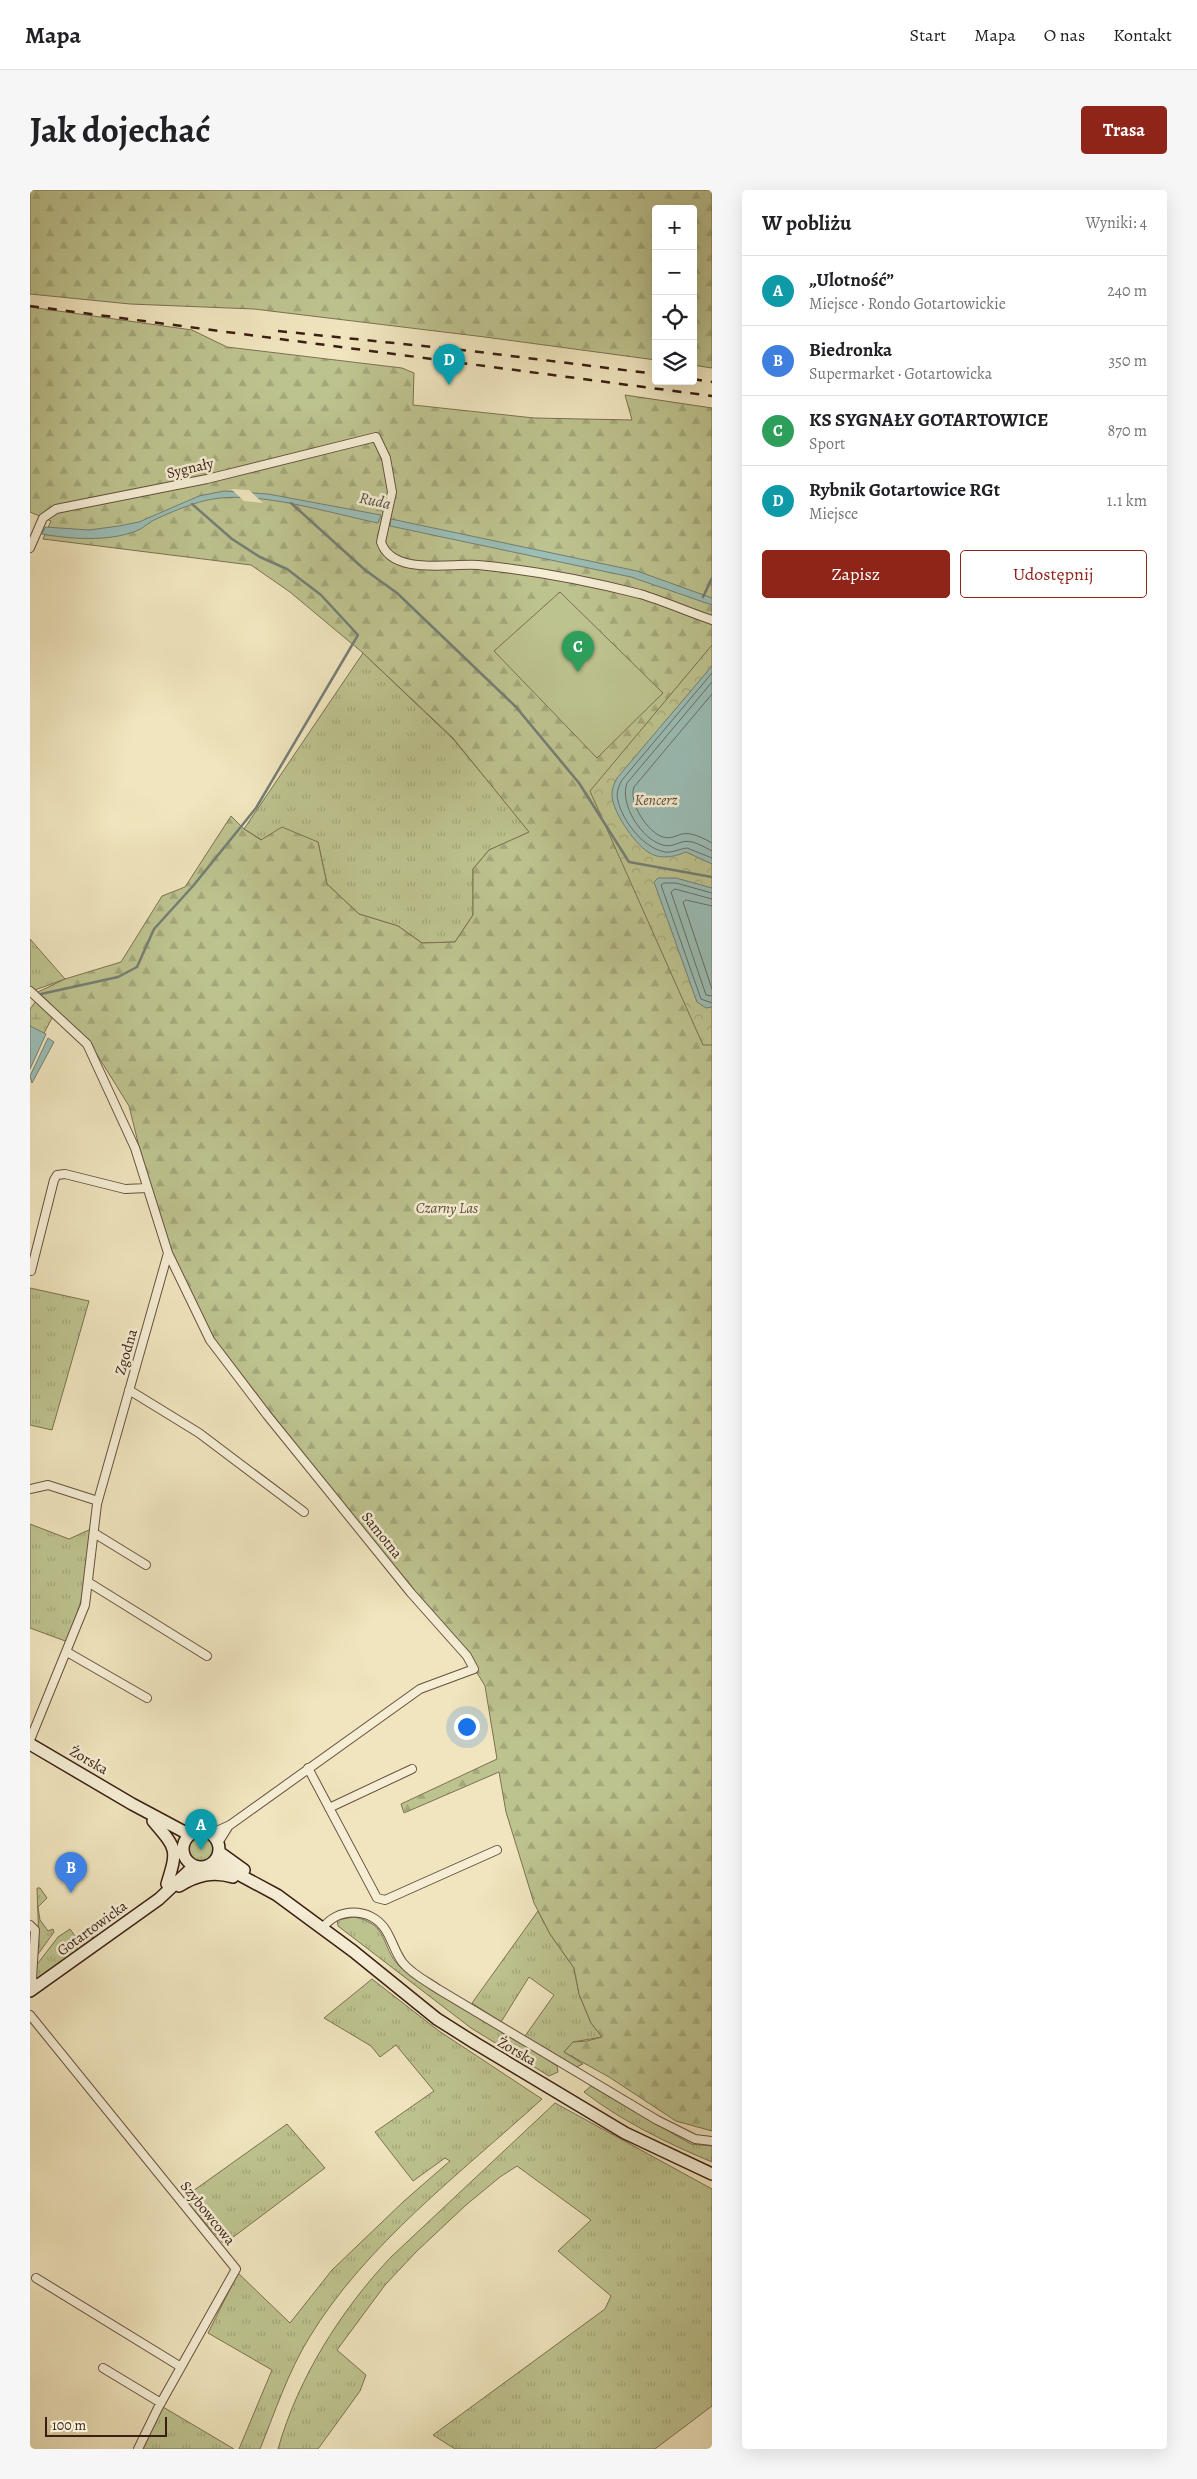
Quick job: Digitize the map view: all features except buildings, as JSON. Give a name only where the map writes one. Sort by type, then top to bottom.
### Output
[{"type":"main road","name":"Żorska","points":[[30,1742],[132,1804],[190,1834]]},
{"type":"main road","name":"Żorska","points":[[132,1804],[183,1845]]},
{"type":"main road","points":[[153,1821],[170,1841],[174,1851],[174,1862],[167,1889]]},
{"type":"main road","points":[[202,1831],[216,1843],[213,1863],[204,1868],[189,1863],[183,1845],[190,1834],[202,1831]]},
{"type":"main road","name":"Żorska","points":[[216,1843],[265,1882],[290,1905]]},
{"type":"main road","name":"Gotartowicka","points":[[32,1989],[147,1906],[167,1889],[189,1863]]},
{"type":"main road","name":"Żorska","points":[[213,1863],[255,1882],[290,1905],[437,2019],[642,2142],[712,2174]]},
{"type":"main road","points":[[167,1889],[207,1874],[221,1874],[255,1882]]},
{"type":"street","name":"Sygnały","points":[[30,548],[43,518],[56,509],[208,479],[376,437],[382,448],[392,492],[381,539],[388,554],[409,564],[478,565],[586,583],[642,595],[712,620]]},
{"type":"street","points":[[33,993],[87,1044],[135,1148],[168,1254]]},
{"type":"street","points":[[31,1271],[54,1180],[58,1175],[65,1174],[125,1189],[148,1188]]},
{"type":"street","name":"Zgodna","points":[[30,1742],[85,1605],[98,1500],[168,1254]]},
{"type":"street","name":"Samotna","points":[[168,1254],[210,1340],[267,1415],[411,1592],[467,1656],[474,1669],[420,1689],[230,1825],[216,1843]]},
{"type":"street","points":[[129,1390],[199,1433],[304,1512]]},
{"type":"street","points":[[30,1489],[48,1485],[98,1500]]},
{"type":"street","points":[[94,1533],[146,1565]]},
{"type":"street","points":[[88,1582],[207,1656]]},
{"type":"street","points":[[67,1652],[147,1698]]},
{"type":"street","points":[[308,1768],[377,1898],[385,1900],[497,1850]]},
{"type":"street","points":[[329,1808],[412,1769]]},
{"type":"street","name":"Samotna","points":[[216,1843],[230,1825]]},
{"type":"street","name":"Żorska","points":[[322,1929],[329,1920],[342,1913],[354,1912],[372,1916],[385,1929],[398,1956],[412,1972],[678,2132],[695,2139],[712,2141]]},
{"type":"street","points":[[30,1925],[35,1930],[32,1989]]},
{"type":"street","name":"Szybowcowa","points":[[30,2014],[236,2269],[161,2403],[138,2449]]},
{"type":"street","points":[[36,2278],[181,2367]]},
{"type":"street","points":[[102,2368],[161,2403]]},
{"type":"green space","points":[[30,190],[712,190],[712,368],[697,366],[697,205],[652,205],[652,359],[254,309],[130,304],[30,294]]},
{"type":"green space","name":"Czarny Las","points":[[30,307],[192,330],[227,347],[402,368],[414,373],[413,405],[534,418],[632,420],[625,395],[712,408],[712,2131],[676,2121],[609,2077],[564,2052],[573,2042],[602,2037],[591,2023],[579,1994],[574,1968],[550,1934],[534,1903],[506,1812],[499,1772],[404,1813],[401,1804],[497,1759],[485,1686],[467,1656],[411,1593],[210,1334],[170,1249],[149,1187],[129,1106],[88,1040],[38,992],[65,979],[121,962],[162,896],[185,887],[231,816],[244,829],[261,840],[282,827],[318,842],[327,884],[359,914],[398,926],[422,943],[455,942],[473,915],[473,869],[489,850],[529,832],[453,738],[363,653],[290,592],[251,565],[43,539],[51,521],[30,512]]},
{"type":"green space","points":[[560,592],[663,693],[597,758],[494,651]]},
{"type":"green space","name":"Kencerz","points":[[712,645],[712,1045],[703,1045],[590,791]]},
{"type":"green space","points":[[363,653],[453,739],[530,832],[489,850],[473,869],[473,915],[455,942],[422,943],[398,926],[359,914],[327,884],[318,842],[262,840],[244,829]]},
{"type":"green space","points":[[30,939],[65,979],[35,990],[30,987]]},
{"type":"green space","points":[[36,1001],[53,1016],[43,1035],[30,1028],[30,1009]]},
{"type":"green space","points":[[30,1288],[89,1301],[52,1430],[30,1425]]},
{"type":"green space","points":[[30,1524],[69,1539],[91,1529],[81,1601],[68,1642],[30,1628]]},
{"type":"green space","points":[[201,1836],[210,1840],[214,1849],[210,1858],[201,1862],[192,1858],[188,1849],[192,1840]]},
{"type":"green space","points":[[37,1888],[40,1888],[47,1898],[38,1907],[40,1920],[48,1931],[53,1929],[54,1932],[36,1957],[39,1945]]},
{"type":"green space","points":[[538,1911],[550,1934],[574,1968],[579,1994],[591,2023],[602,2037],[573,2042],[564,2052],[583,2064],[576,2067],[525,2036],[554,1995],[529,1977],[501,2022],[472,2003]]},
{"type":"green space","points":[[354,1917],[374,1925],[400,1967],[431,1990],[541,2055],[557,2066],[558,2072],[549,2076],[471,2028],[338,1926],[337,1920]]},
{"type":"green space","points":[[96,1928],[93,1937],[81,1952],[39,1979],[35,1979],[35,1967],[58,1937],[70,1929],[79,1942]]},
{"type":"green space","points":[[372,1979],[439,2031],[542,2099],[416,2211],[358,2272],[332,2304],[301,2351],[282,2392],[260,2449],[239,2449],[272,2370],[208,2333],[238,2273],[290,2323],[332,2270],[404,2201],[450,2161],[445,2158],[413,2181],[375,2132],[434,2091],[396,2045],[380,2057],[371,2046],[324,2018]]},
{"type":"green space","points":[[591,2086],[691,2144],[712,2146],[712,2162],[662,2139],[614,2113],[584,2092]]},
{"type":"green space","points":[[555,2103],[712,2189],[712,2406],[655,2449],[455,2449],[433,2435],[605,2309],[611,2296],[558,2251],[591,2220],[517,2166],[500,2177],[466,2205],[416,2252],[385,2285],[337,2350],[366,2375],[360,2391],[318,2449],[278,2449],[297,2397],[309,2371],[323,2346],[355,2299],[391,2257]]},
{"type":"green space","points":[[287,2124],[325,2168],[224,2244],[185,2200],[193,2191]]},
{"type":"green space","points":[[163,2407],[234,2449],[143,2449]]},
{"type":"water","points":[[224,491],[268,494],[381,515],[378,523],[273,500],[232,497],[206,500],[190,505],[152,521],[138,530],[113,537],[77,538],[42,534],[45,527],[89,530],[139,522],[199,496]]},
{"type":"water","points":[[391,519],[637,571],[712,598],[712,605],[631,577],[390,526]]},
{"type":"water","points":[[712,666],[712,864],[686,852],[667,857],[653,855],[642,848],[619,817],[612,793],[617,778]]},
{"type":"water","points":[[658,878],[676,878],[712,888],[712,1007],[706,1008],[697,1002],[654,882]]},
{"type":"water","points":[[30,1026],[46,1034],[30,1069]]},
{"type":"water","points":[[48,1038],[54,1042],[32,1083],[30,1076]]},
{"type":"pier","points":[[231,489],[249,490],[263,503],[244,501]]},
{"type":"waterway","points":[[291,503],[365,570],[397,593],[516,707],[579,783],[629,862],[712,877]]},
{"type":"waterway","points":[[41,994],[118,977],[137,967],[154,929],[193,886],[256,808],[358,635],[321,595],[287,569],[260,557],[232,539],[192,504]]},
{"type":"waterway","points":[[703,597],[712,578]]},
{"type":"railway","points":[[30,306],[712,396]]},
{"type":"railway","points":[[278,331],[471,351],[652,374]]},
{"type":"railway","points":[[697,380],[712,382]]},
{"type":"place","name":"Rybnik Gotartowice RGt","points":[[449,385]]},
{"type":"place","name":"KS SYGNAŁY GOTARTOWICE","points":[[578,672]]},
{"type":"place","name":"„Ulotność”","points":[[201,1850]]},
{"type":"place","name":"Biedronka","points":[[71,1893]]},
{"type":"water label","name":"Ruda","points":[[375,501]]}]
